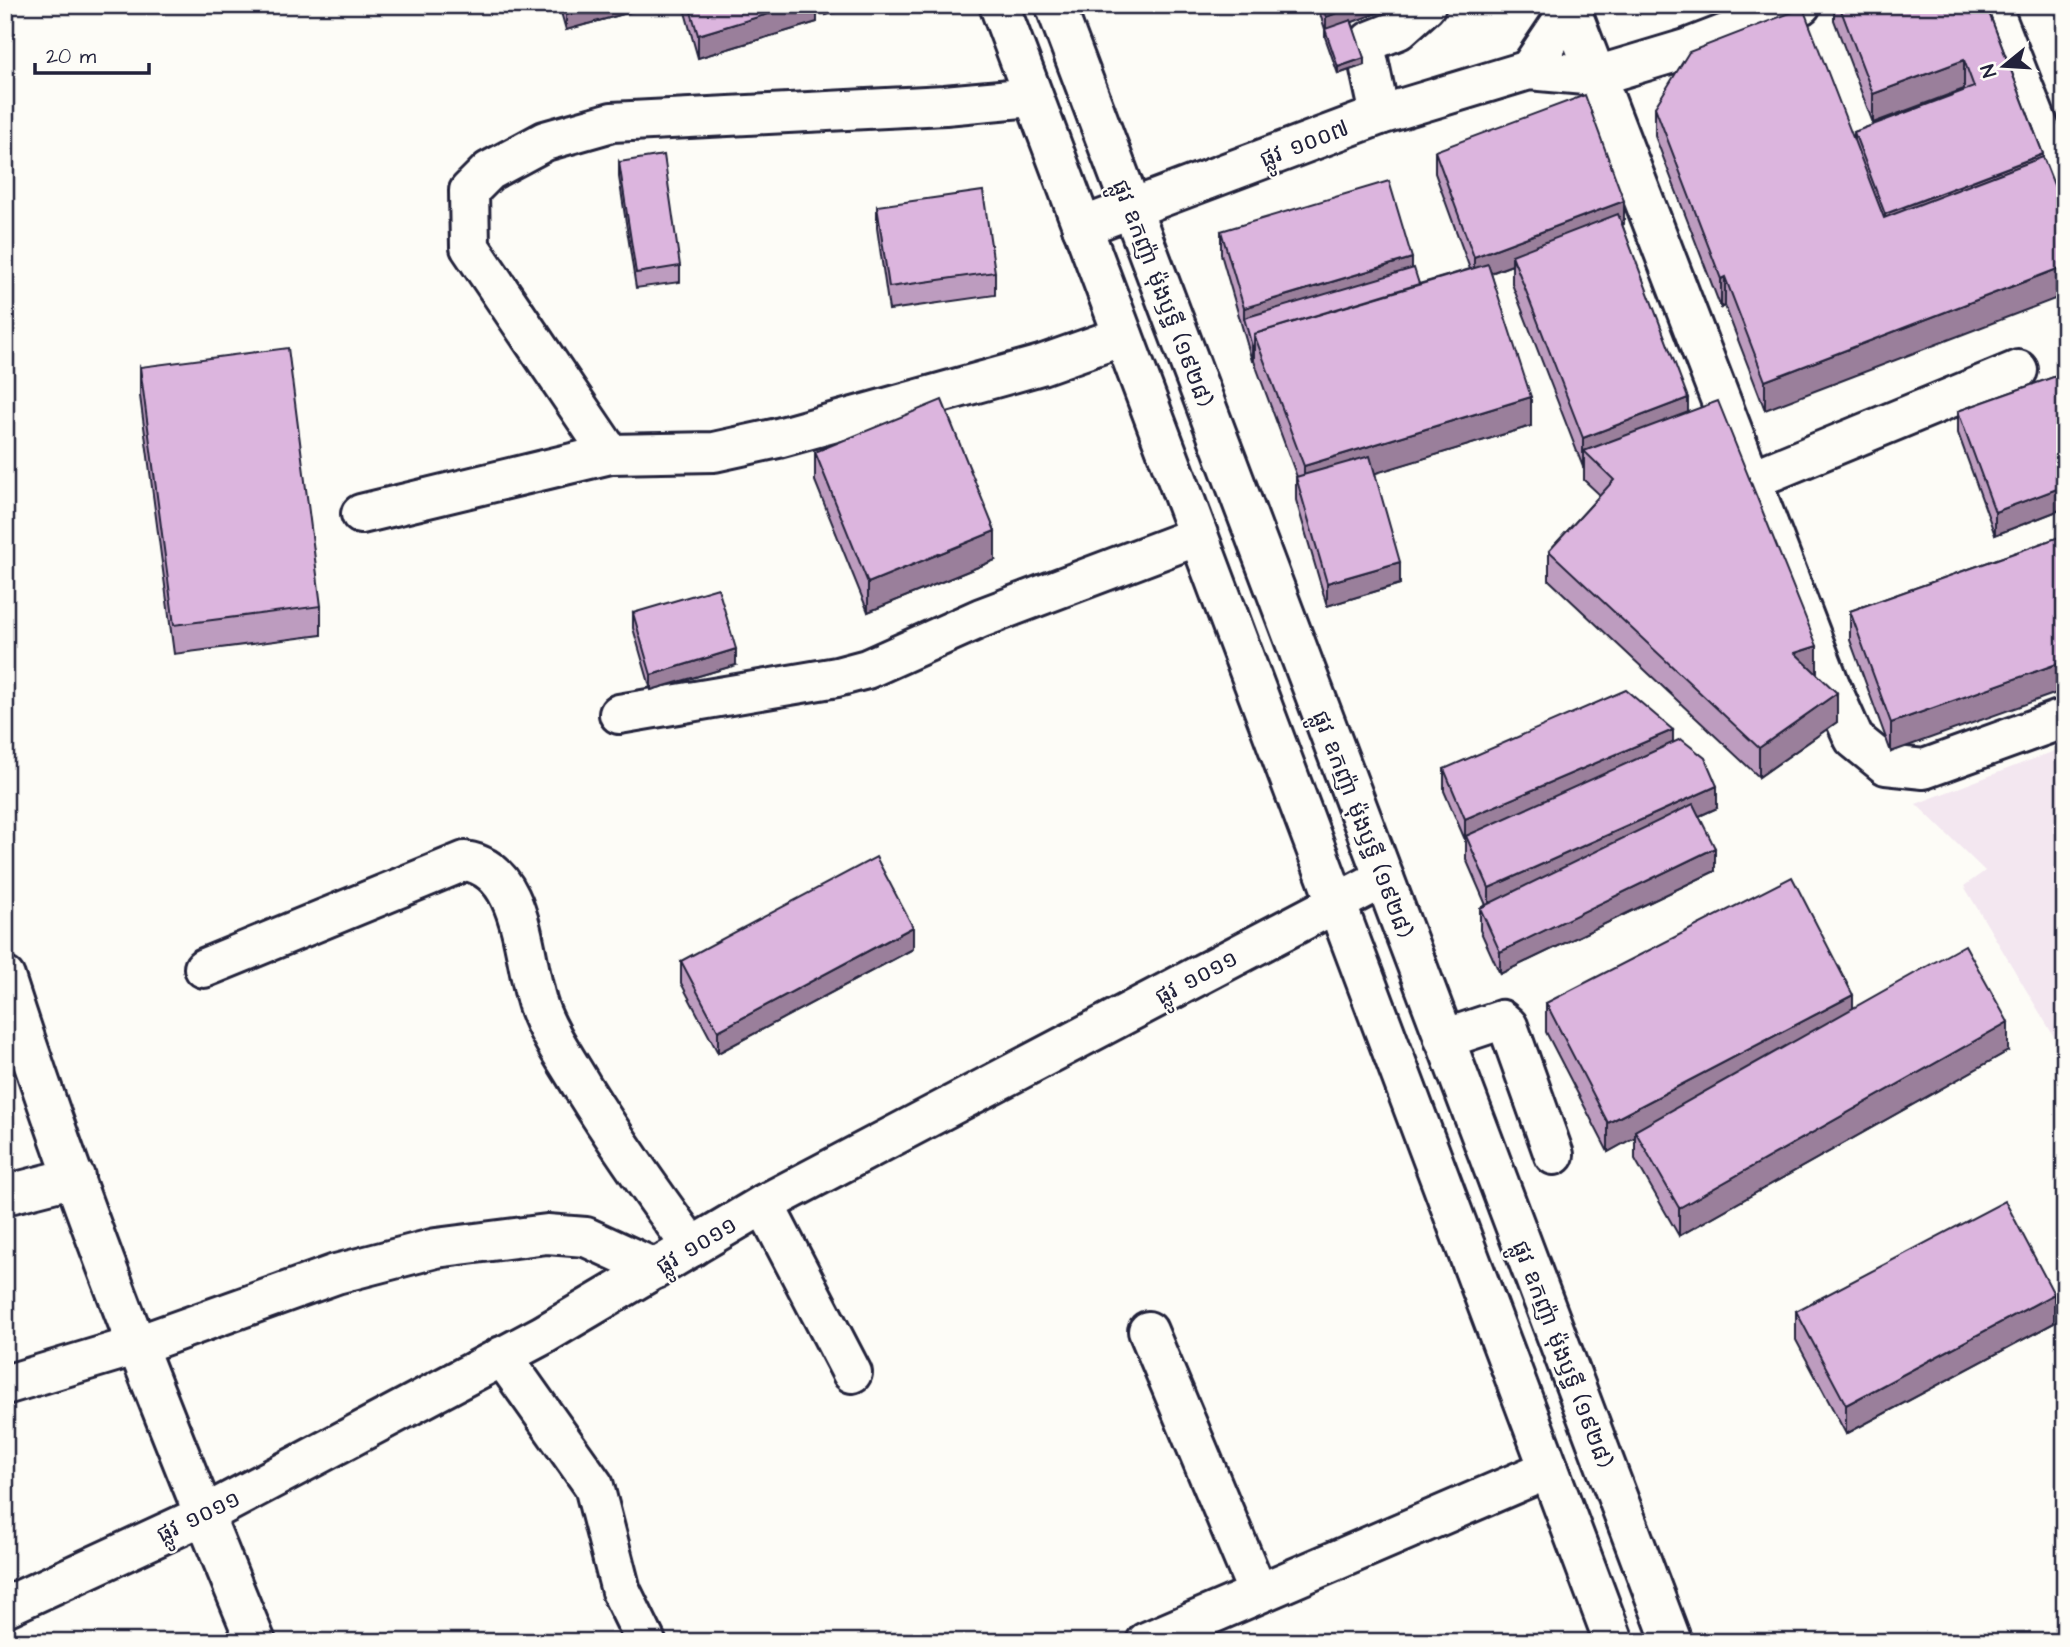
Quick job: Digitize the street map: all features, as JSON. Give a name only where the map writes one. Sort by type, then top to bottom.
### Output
[{"type":"street","points":[[999,5],[1614,1642]]},
{"type":"street","name":"ផ្លូវ ឧកញ៉ា ម៉ុងឫទ្ធី (១៩២៨)","points":[[1055,5],[1672,1642]]},
{"type":"street","points":[[1380,115],[1366,50],[1370,41],[1398,30],[1426,5]]},
{"type":"street","name":"ផ្លូវ ១០០៧","points":[[1082,227],[1380,115],[1529,70],[1596,76],[1686,48],[1801,5]]},
{"type":"street","points":[[1991,5],[2065,193]]},
{"type":"street","points":[[1572,6],[1596,76],[1751,480],[1830,685],[1854,739],[1886,765],[1924,769],[2065,718]]},
{"type":"street","points":[[1529,70],[1572,6]]},
{"type":"street","points":[[610,454],[470,247],[469,191],[489,171],[545,141],[612,122],[945,105],[1033,97]]},
{"type":"street","points":[[361,514],[610,454],[714,453],[778,438],[1041,365],[1123,336]]},
{"type":"street","points":[[1751,480],[2018,370]]},
{"type":"street","points":[[620,713],[867,670],[981,618],[1198,536]]},
{"type":"street","points":[[204,968],[465,861],[477,863],[493,872],[512,897],[539,1009],[558,1046],[625,1154],[692,1247]]},
{"type":"street","name":"ផ្លូវ ១០១១","points":[[5,1607],[204,1515],[502,1356],[764,1204],[1384,878]]},
{"type":"street","points":[[8,995],[138,1345],[256,1642]]},
{"type":"street","points":[[1444,1039],[1501,1020],[1508,1026],[1554,1154]]},
{"type":"street","points":[[5,1195],[75,1177]]},
{"type":"street","points":[[764,1204],[852,1373]]},
{"type":"street","points":[[5,1385],[138,1345],[336,1274],[436,1248],[547,1234],[586,1237],[656,1269]]},
{"type":"street","points":[[1147,1331],[1258,1593]]},
{"type":"street","points":[[502,1356],[594,1486],[621,1591],[646,1642]]},
{"type":"street","points":[[1146,1642],[1549,1469]]},
{"type":"shaded area","points":[[2065,747],[2065,1055],[1964,886],[1985,871],[1916,804]]},
{"type":"building","points":[[564,5],[601,5],[566,15]]},
{"type":"building","points":[[689,5],[798,5],[698,35]]},
{"type":"building","points":[[1322,5],[1358,5],[1326,17]]},
{"type":"building","points":[[1839,5],[1986,5],[2043,154],[1885,214],[1854,132],[1974,87],[1964,60],[1873,94]]},
{"type":"building","points":[[1803,8],[1884,218],[2043,157],[2065,213],[2065,266],[1765,381],[1725,277],[1721,279],[1655,107],[1689,52]]},
{"type":"building","points":[[1351,20],[1364,58],[1338,67],[1325,29]]},
{"type":"building","points":[[1585,95],[1624,201],[1474,257],[1435,151]]},
{"type":"building","points":[[664,155],[680,266],[636,273],[619,162]]},
{"type":"building","points":[[1389,181],[1412,258],[1244,308],[1221,231]]},
{"type":"building","points":[[983,191],[995,272],[889,287],[877,206]]},
{"type":"building","points":[[1618,214],[1688,398],[1583,438],[1512,255]]},
{"type":"building","points":[[1488,264],[1531,397],[1304,466],[1254,334]]},
{"type":"building","points":[[1414,268],[1419,284],[1254,334],[1252,346],[1244,318]]},
{"type":"building","points":[[288,348],[321,606],[174,625],[140,367]]},
{"type":"building","points":[[2065,373],[2065,486],[1995,512],[1958,411]]},
{"type":"building","points":[[942,400],[995,531],[868,583],[815,452]]},
{"type":"building","points":[[1718,401],[1817,646],[1795,653],[1837,693],[1759,748],[1549,551],[1614,480],[1584,451]]},
{"type":"building","points":[[1370,456],[1400,562],[1327,583],[1296,477]]},
{"type":"building","points":[[2065,535],[2065,661],[1891,723],[1850,611]]},
{"type":"building","points":[[718,588],[736,649],[651,675],[633,613]]},
{"type":"building","points":[[1626,690],[1673,730],[1465,819],[1444,769]]},
{"type":"building","points":[[1681,739],[1705,758],[1717,786],[1489,888],[1466,836]]},
{"type":"building","points":[[1693,804],[1715,848],[1500,952],[1480,908]]},
{"type":"building","points":[[876,857],[913,927],[718,1031],[681,961]]},
{"type":"building","points":[[1792,877],[1853,995],[1608,1123],[1546,1003]]},
{"type":"building","points":[[1965,945],[2008,1022],[1679,1208],[1635,1131]]},
{"type":"building","points":[[2005,1201],[2054,1294],[1846,1405],[1796,1311]]}]
